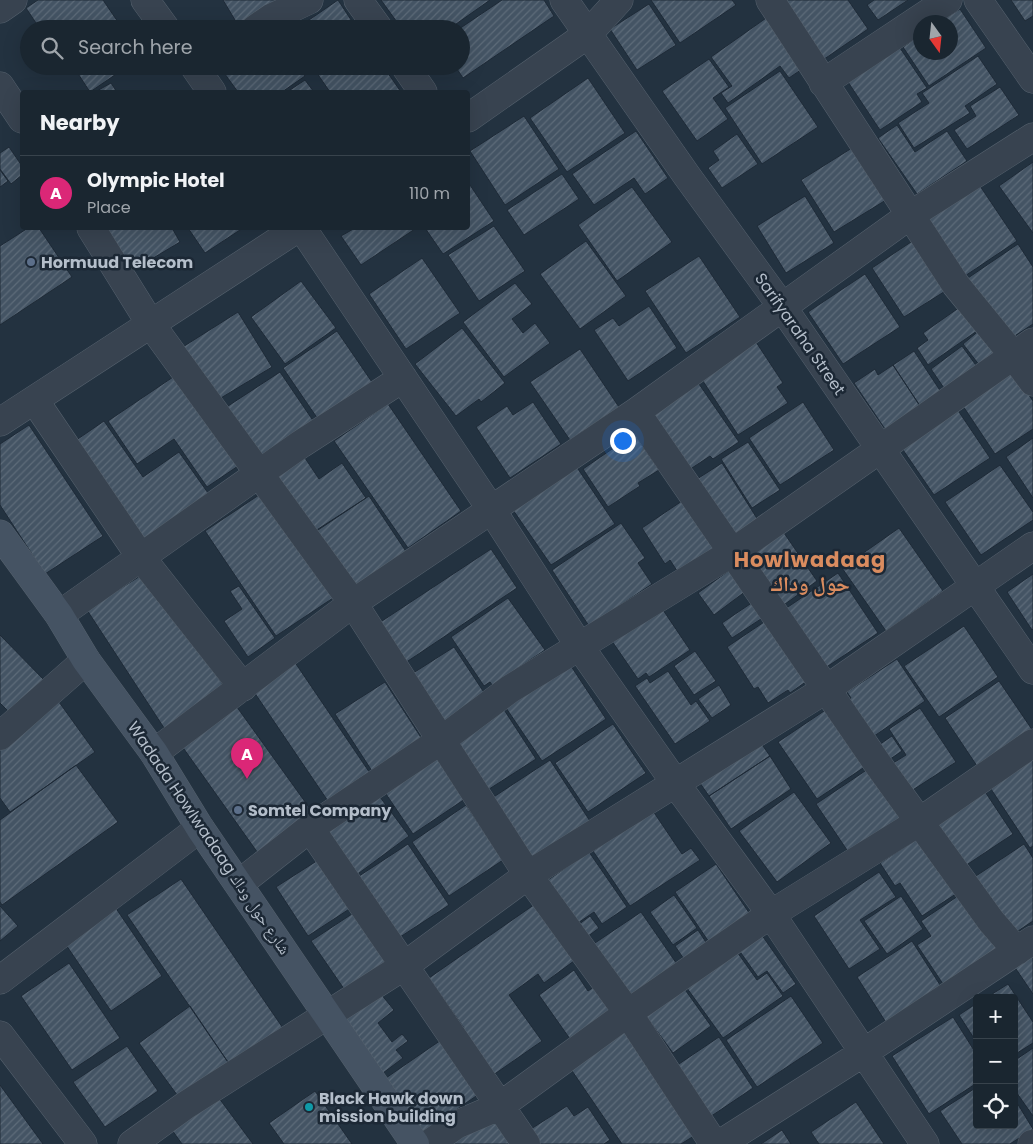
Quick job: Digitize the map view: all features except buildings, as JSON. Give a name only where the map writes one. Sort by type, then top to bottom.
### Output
[{"type":"street","points":[[0,9],[13,0]]},
{"type":"street","points":[[145,0],[159,20]]},
{"type":"street","points":[[268,20],[309,0]]},
{"type":"street","points":[[358,0],[372,20]]},
{"type":"street","name":"Sarifyaraha Street","points":[[564,0],[687,176],[783,308],[878,449],[1033,670]]},
{"type":"street","points":[[470,117],[588,34],[620,0]]},
{"type":"street","points":[[770,0],[956,285],[1023,349],[1033,382]]},
{"type":"street","points":[[823,83],[948,0]]},
{"type":"street","points":[[978,0],[1033,79]]},
{"type":"street","points":[[202,75],[211,90]]},
{"type":"street","points":[[411,75],[422,90]]},
{"type":"street","points":[[0,86],[20,116]]},
{"type":"street","points":[[154,753],[353,603],[636,412],[910,216],[1033,137]]},
{"type":"street","points":[[92,230],[150,323],[258,475],[353,603],[443,739],[528,875],[628,1013],[714,1144]]},
{"type":"street","points":[[0,422],[295,230]]},
{"type":"street","points":[[303,230],[491,510],[580,647],[676,784],[771,914],[925,1144]]},
{"type":"street","points":[[240,883],[310,828],[443,739],[510,689],[733,552],[1023,349]]},
{"type":"street","points":[[59,615],[140,556],[403,378]]},
{"type":"street","points":[[35,401],[140,556],[243,687]]},
{"type":"street","points":[[636,412],[919,822],[991,922],[1025,946],[863,1054],[720,1144]]},
{"type":"street","name":"Wadada Howlwadaag شارع حول وداك","points":[[2,541],[59,615],[86,660],[154,753],[200,828],[240,883],[415,1144]]},
{"type":"street","points":[[132,1144],[186,1105],[404,966],[528,875],[828,688],[1033,546]]},
{"type":"street","points":[[0,736],[86,660]]},
{"type":"street","points":[[429,1144],[456,1125],[500,1106],[628,1013],[771,914],[919,822],[1033,742]]},
{"type":"street","points":[[0,980],[200,828]]},
{"type":"street","points":[[310,828],[526,1144]]},
{"type":"street","points":[[0,1035],[83,1144]]},
{"type":"place","name":"Hormuud Telecom","points":[[31,262]]},
{"type":"place","name":"Olympic Hotel","points":[[247,779]]},
{"type":"place","name":"Somtel Company","points":[[238,810]]},
{"type":"place","name":"Black Hawk down mission building","points":[[309,1107]]},
{"type":"district","name":"Howlwadaag حول وداك","points":[[810,571]]}]
